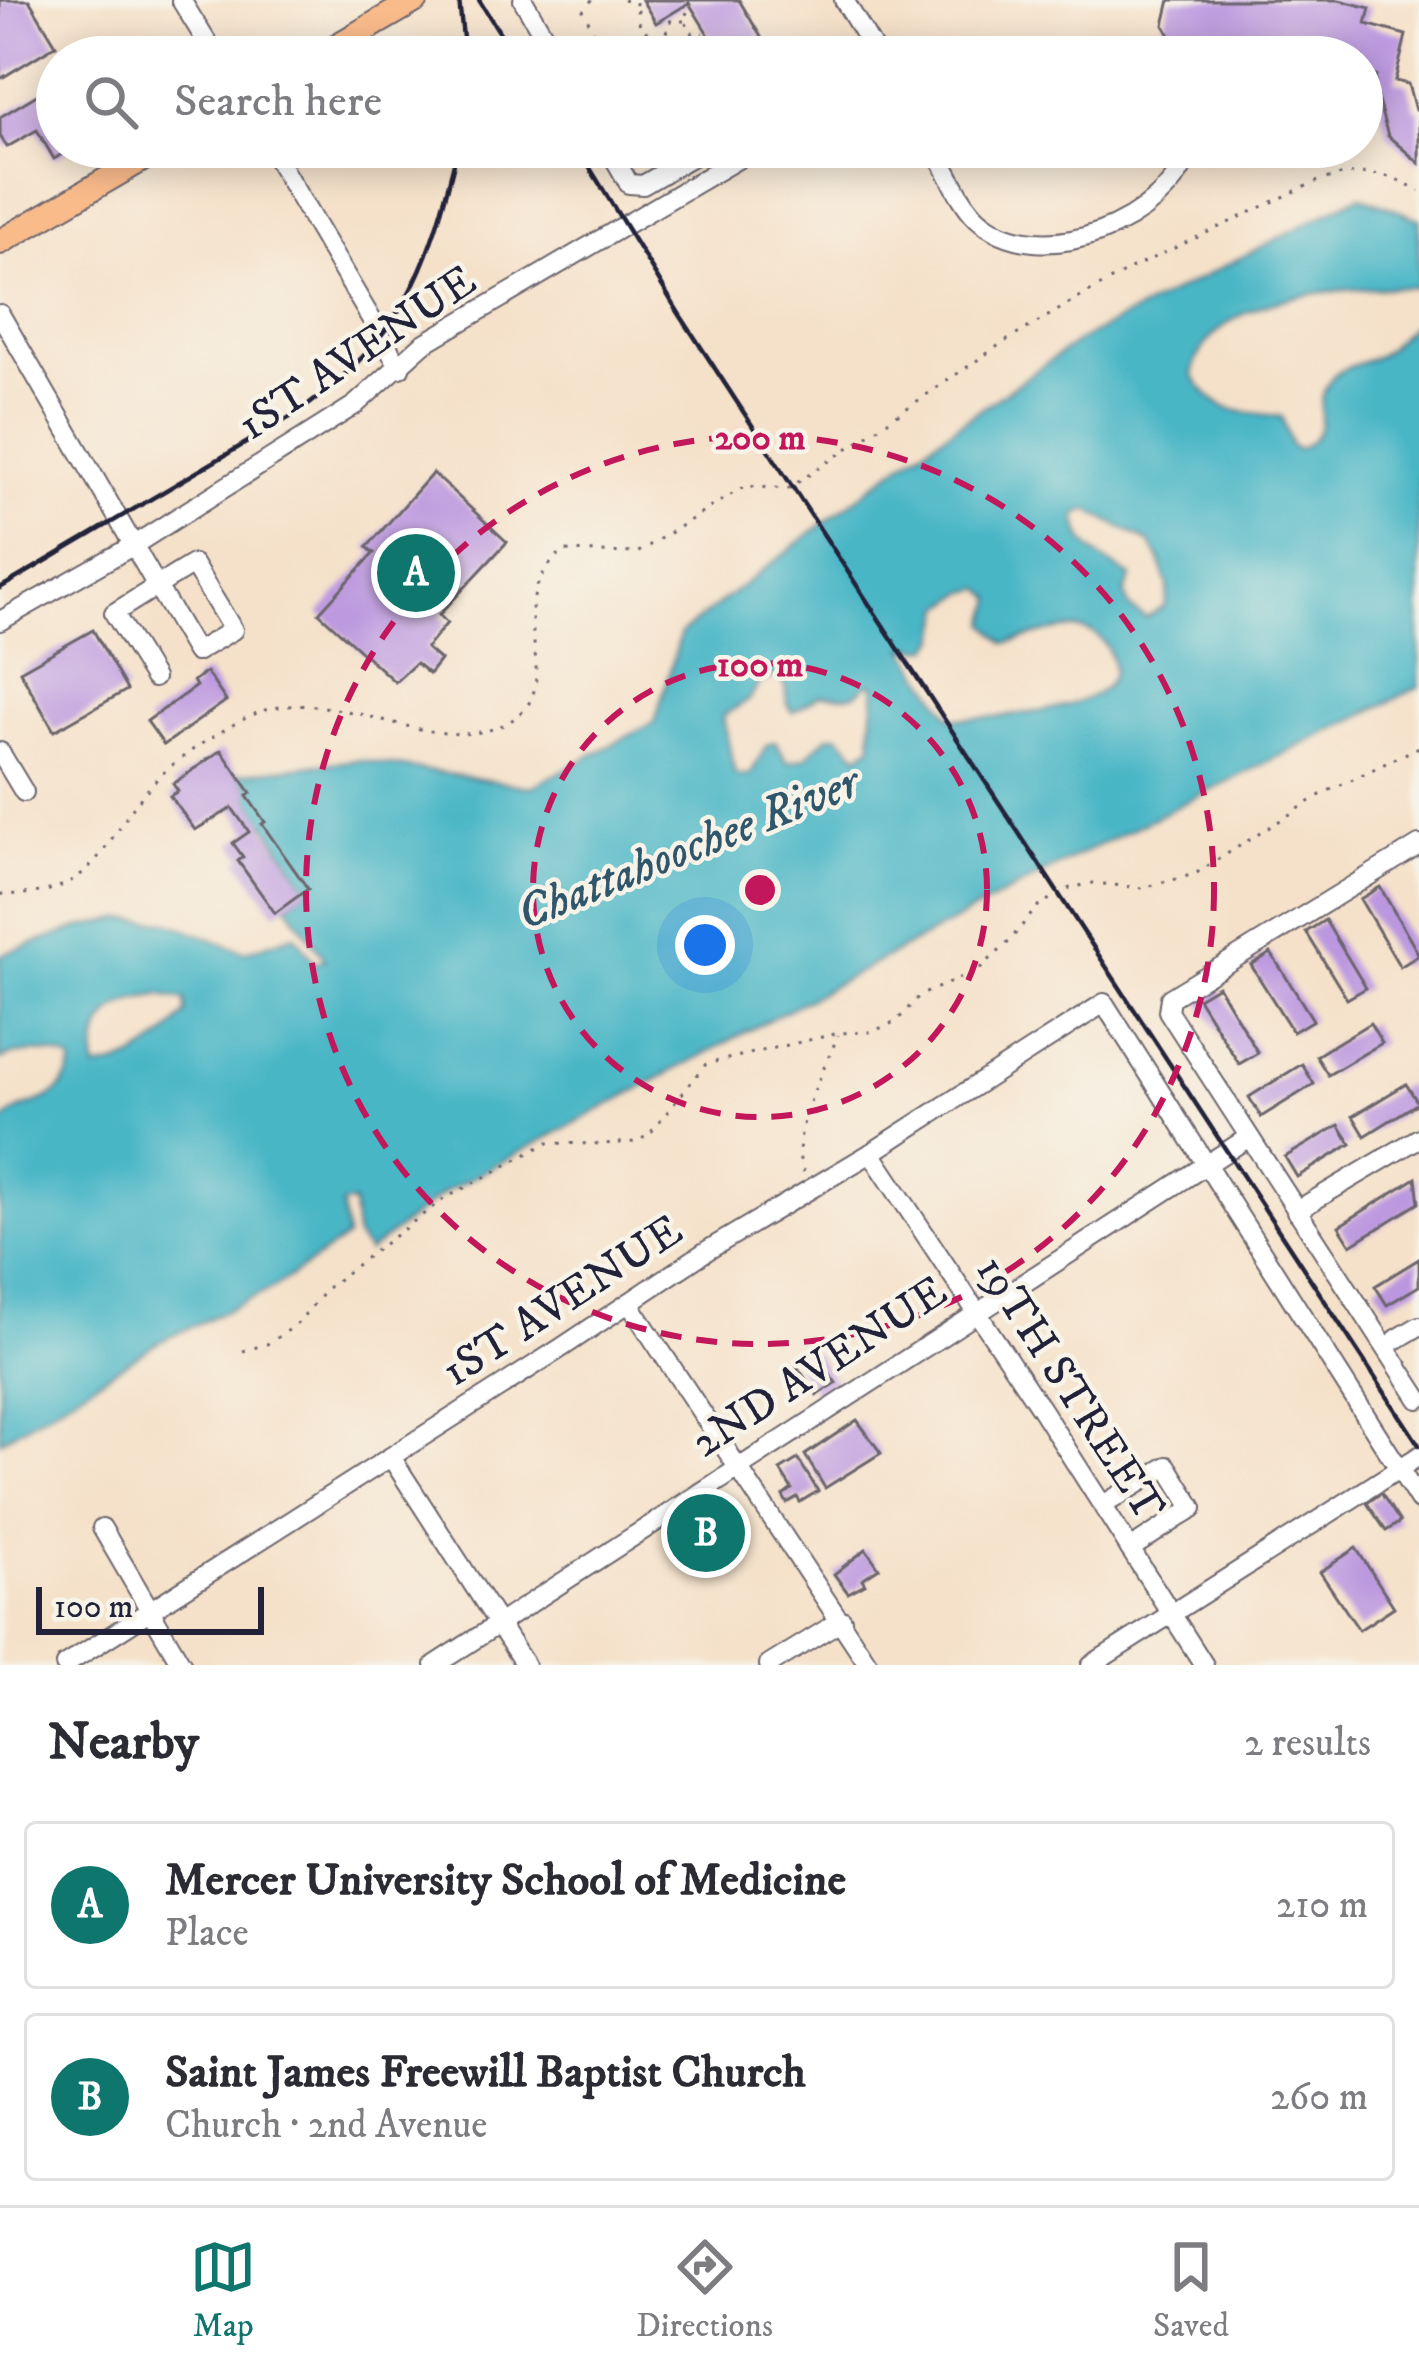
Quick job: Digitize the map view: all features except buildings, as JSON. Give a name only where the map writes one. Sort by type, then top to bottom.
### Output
[{"type":"main road","points":[[354,36],[416,0]]},
{"type":"main road","points":[[0,242],[127,168]]},
{"type":"street","points":[[181,0],[203,36]]},
{"type":"street","points":[[523,0],[544,36]]},
{"type":"street","points":[[844,0],[865,36]]},
{"type":"street","points":[[281,168],[400,368]]},
{"type":"street","points":[[620,168],[629,184],[643,184],[671,168]]},
{"type":"street","name":"1ST AVENUE","points":[[0,621],[134,544],[355,405],[423,344],[722,168]]},
{"type":"street","points":[[947,168],[976,217],[1008,236],[1044,242],[1091,237],[1141,214],[1181,168]]},
{"type":"street","points":[[0,314],[157,586],[196,652],[232,630],[193,565],[157,586],[114,613],[154,678]]},
{"type":"street","points":[[0,752],[24,792]]},
{"type":"street","points":[[1419,845],[1170,998],[1168,1010],[1419,1399]]},
{"type":"street","name":"1ST AVENUE","points":[[65,1665],[708,1250],[871,1153],[1104,1003],[1205,1166]]},
{"type":"street","name":"2ND AVENUE","points":[[435,1665],[1249,1137]]},
{"type":"street","points":[[1297,1211],[1419,1138]]},
{"type":"street","name":"19TH STREET","points":[[871,1153],[1204,1665]]},
{"type":"street","points":[[1205,1166],[1419,1499]]},
{"type":"street","points":[[629,1303],[869,1665]]},
{"type":"street","points":[[1397,1339],[1419,1326]]},
{"type":"street","points":[[1091,1665],[1419,1456]]},
{"type":"street","points":[[391,1457],[525,1665]]},
{"type":"street","points":[[1103,1505],[1166,1466],[1193,1508],[1130,1549]]},
{"type":"street","points":[[102,1528],[182,1665]]},
{"type":"street","points":[[769,1665],[842,1620]]},
{"type":"path","points":[[592,0],[584,10],[596,36]]},
{"type":"path","points":[[623,0],[641,5],[637,12],[640,26],[651,36]]},
{"type":"path","points":[[684,21],[687,12]]},
{"type":"path","points":[[668,36],[669,21],[684,21]]},
{"type":"path","points":[[684,21],[693,32],[703,33]]},
{"type":"path","points":[[691,36],[693,32]]},
{"type":"path","points":[[656,36],[666,33]]},
{"type":"path","points":[[0,894],[31,896],[74,882],[159,776],[255,714],[295,704],[330,705],[414,729],[452,733],[494,728],[519,716],[536,688],[533,598],[541,577],[562,551],[637,553],[745,486],[788,489],[1064,306],[1136,266],[1313,183],[1335,175],[1374,173],[1419,191]]},
{"type":"path","points":[[243,1351],[268,1344],[295,1326],[341,1276],[442,1200],[547,1143],[633,1142],[648,1136],[706,1064],[884,1027],[897,1021],[920,996],[978,970],[1039,905],[1070,888],[1093,883],[1142,888],[1196,874],[1322,794],[1419,747]]},
{"type":"path","points":[[812,1187],[798,1161],[797,1141],[839,1033]]},
{"type":"water","name":"Chattahoochee River","points":[[1360,196],[1419,219],[1419,287],[1322,292],[1255,309],[1227,324],[1205,345],[1192,374],[1221,405],[1282,417],[1291,446],[1299,449],[1317,434],[1323,395],[1332,378],[1384,352],[1419,320],[1419,687],[1071,859],[445,1192],[368,1252],[356,1237],[353,1203],[342,1204],[346,1238],[272,1289],[159,1342],[0,1441],[0,1125],[59,1090],[73,1063],[38,1052],[0,1060],[0,955],[121,919],[168,922],[244,952],[295,935],[315,963],[325,959],[287,905],[308,889],[237,774],[358,760],[531,787],[655,722],[681,633],[897,467],[1077,342]],"holes":[[[1088,510],[1150,543],[1168,587],[1165,606],[1146,618],[1129,607],[1125,594],[1131,577],[1088,546],[1077,515]],[[982,588],[994,599],[987,624],[1005,643],[1065,629],[1092,632],[1110,655],[1110,680],[1091,697],[1053,709],[951,718],[905,648],[931,648],[938,638],[944,607]],[[775,676],[785,685],[793,712],[820,695],[851,695],[874,684],[872,745],[859,755],[838,735],[828,736],[805,758],[787,762],[776,742],[767,745],[750,775],[735,775],[723,716],[750,699],[760,682]],[[161,995],[185,1000],[186,1013],[146,1051],[95,1069],[102,1025],[118,1008]]]},
{"type":"railway","points":[[459,0],[463,36]]},
{"type":"railway","points":[[479,0],[502,36]]},
{"type":"railway","points":[[0,588],[302,410],[337,381],[366,353],[408,295],[436,229],[452,168]]},
{"type":"railway","points":[[590,168],[680,315],[1419,1445]]},
{"type":"place","name":"Mercer University School of Medicine","points":[[416,573]]},
{"type":"place","name":"Saint James Freewill Baptist Church","points":[[706,1533]]}]
